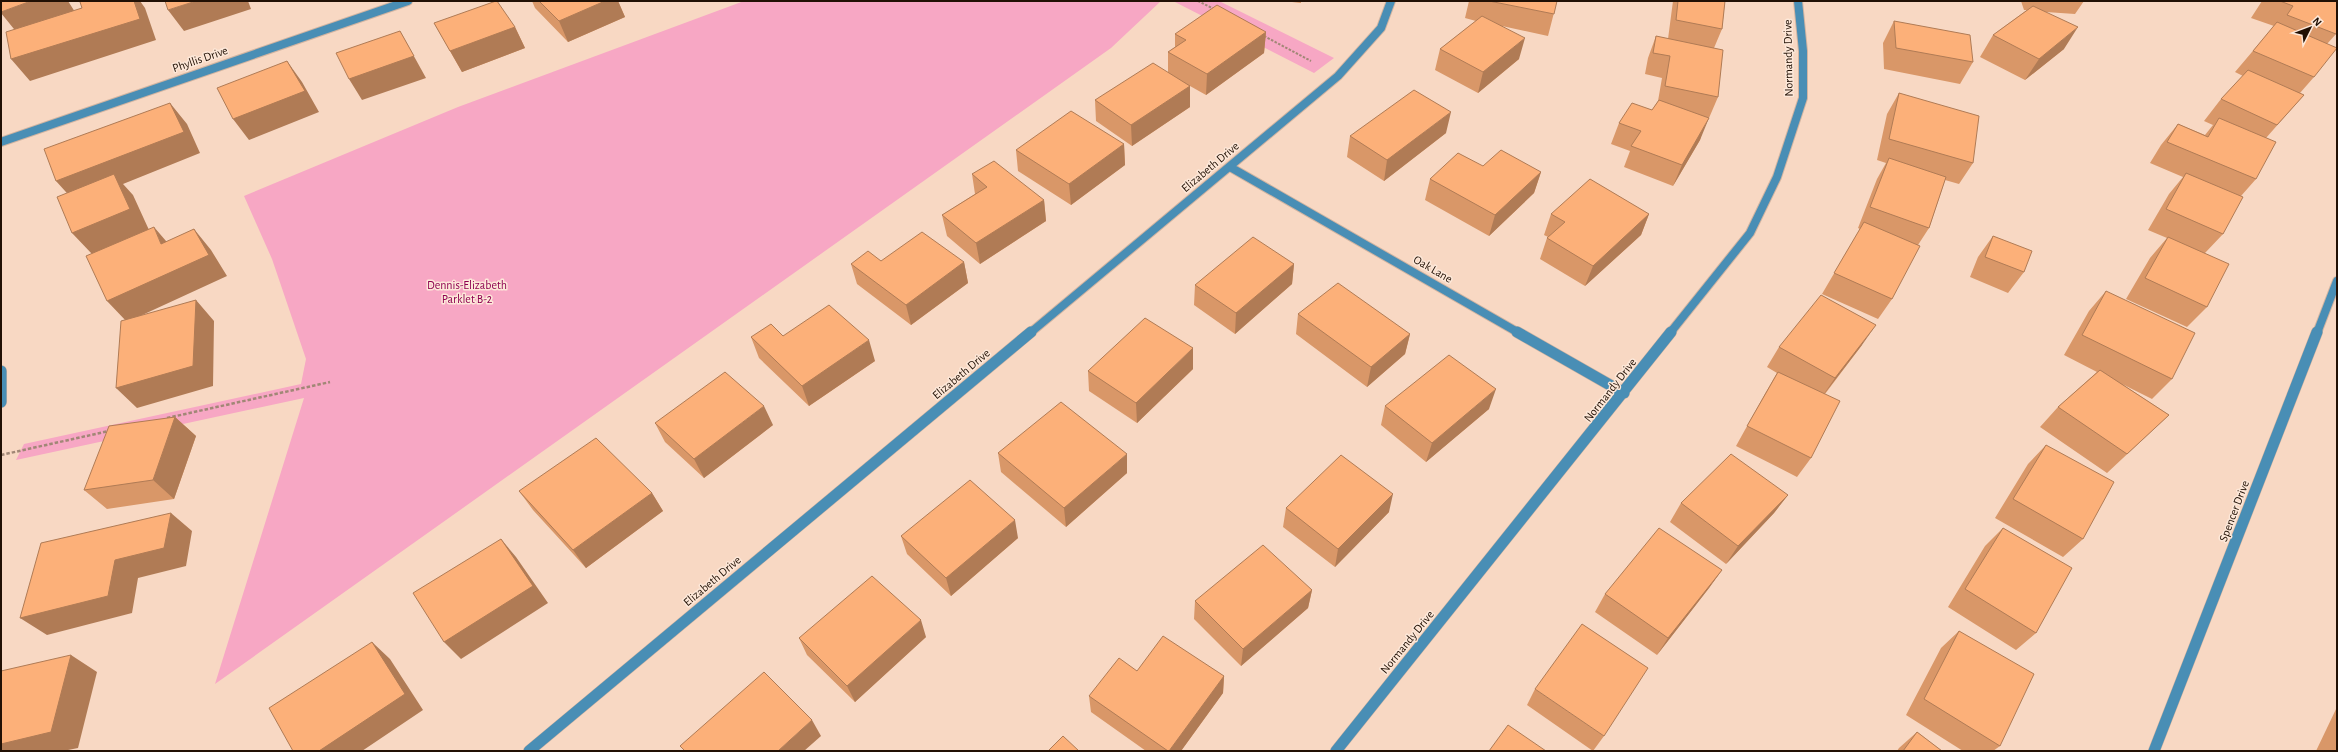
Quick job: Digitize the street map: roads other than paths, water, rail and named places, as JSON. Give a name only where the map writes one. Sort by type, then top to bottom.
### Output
[{"type":"street","name":"Phyllis Drive","points":[[1,142],[408,1]]},
{"type":"street","name":"Elizabeth Drive","points":[[529,751],[1338,76],[1381,28],[1391,1]]},
{"type":"street","name":"Normandy Drive","points":[[1336,751],[1624,393],[1750,233],[1777,177],[1803,98],[1803,52],[1798,1]]},
{"type":"street","name":"Oak Lane","points":[[1230,167],[1624,393]]},
{"type":"street","name":"Spencer Drive","points":[[2154,751],[2337,281]]},
{"type":"street","points":[[1,371],[1,402]]},
{"type":"park label","name":"Dennis-Elizabeth Parklet B-2","points":[[467,292]]}]
